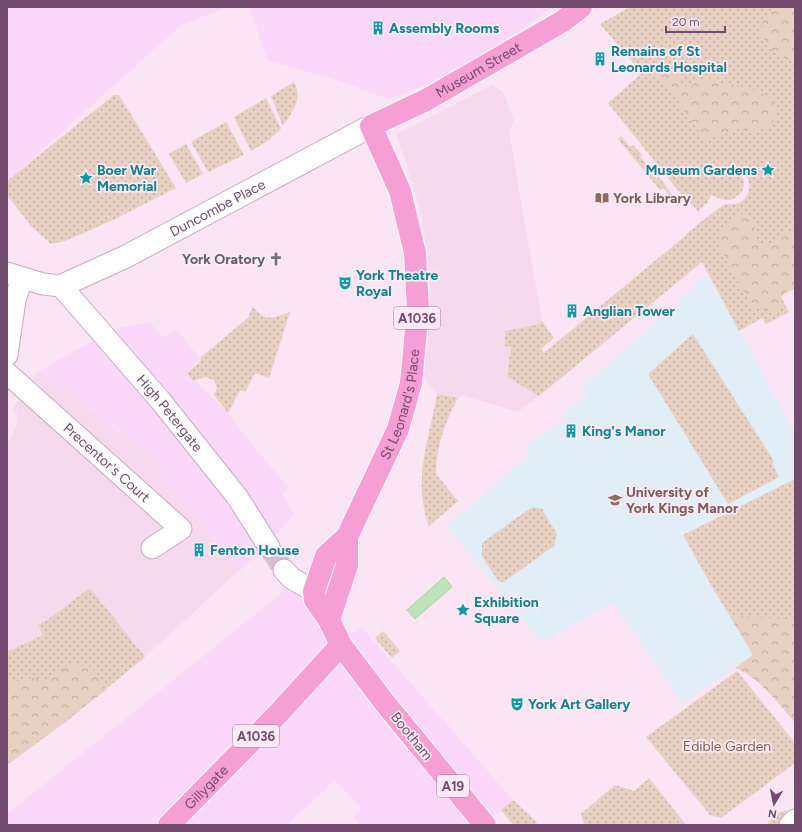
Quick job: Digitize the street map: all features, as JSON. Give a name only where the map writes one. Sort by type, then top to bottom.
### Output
[{"type":"main road","name":"Museum Street","points":[[372,126],[432,97],[563,21],[581,7]]},
{"type":"main road","name":"St Leonard's Place","points":[[314,591],[326,556],[347,537],[398,428],[411,383],[418,310],[415,253],[402,199],[372,126]]},
{"type":"main road","name":"St Leonard's Place","points":[[330,620],[347,565],[347,537]]},
{"type":"main road","points":[[314,591],[315,600],[330,620],[342,645]]},
{"type":"main road","name":"Gillygate","points":[[169,825],[277,715],[342,645]]},
{"type":"main road","name":"Bootham","points":[[342,645],[393,714],[485,825]]},
{"type":"street","name":"Duncombe Place","points":[[61,286],[125,257],[372,126]]},
{"type":"street","points":[[7,355],[15,300],[14,276],[43,284],[61,286]]},
{"type":"street","name":"High Petergate","points":[[61,286],[160,400],[238,498],[269,547]]},
{"type":"street","name":"Precentor's Court","points":[[7,373],[181,529],[152,548]]},
{"type":"street","points":[[284,570],[292,578],[314,591]]},
{"type":"street","points":[[790,825],[795,820]]},
{"type":"shaded area","points":[[7,7],[227,7],[180,26],[7,181]]},
{"type":"shaded area","points":[[249,7],[553,7],[492,50],[442,79],[389,99],[328,77],[268,61]]},
{"type":"shaded area","points":[[492,85],[503,92],[514,120],[509,132],[542,321],[536,325],[505,332],[511,347],[507,377],[539,396],[518,412],[462,395],[458,398],[437,394],[424,378],[431,287],[427,249],[421,214],[407,165],[396,134]]},
{"type":"shaded area","name":"University of York Kings Manor","points":[[709,274],[795,433],[795,479],[683,535],[715,592],[754,655],[682,703],[613,603],[541,642],[447,526],[528,456],[528,443],[566,420],[562,414],[586,396],[582,388],[669,310],[671,312],[680,304],[678,300],[695,287],[693,284]]},
{"type":"shaded area","points":[[150,322],[163,338],[176,329],[200,358],[187,373],[228,413],[256,450],[289,488],[282,494],[294,514],[264,550],[237,572],[144,451],[39,371],[114,329]]},
{"type":"shaded area","points":[[39,371],[144,451],[224,550],[237,572],[145,657],[90,588],[46,621],[38,625],[43,635],[7,652],[7,444],[17,426],[17,413],[12,410],[29,383]]},
{"type":"shaded area","points":[[444,577],[452,587],[415,619],[407,610]]},
{"type":"shaded area","points":[[293,584],[344,638],[362,628],[513,800],[484,825],[361,825],[353,817],[362,809],[335,780],[287,825],[7,825],[7,814]]},
{"type":"green space","name":"Museum Gardens","points":[[630,7],[795,7],[795,288],[781,296],[789,312],[766,324],[762,318],[739,331],[702,262],[539,396],[507,377],[511,347],[505,346],[505,331],[536,325],[542,321],[554,338],[541,349],[544,353],[685,236],[687,239],[685,235],[711,214],[724,205],[740,203],[749,191],[750,185],[746,175],[742,171],[731,167],[720,169],[739,174],[744,183],[742,191],[737,197],[729,200],[711,195],[707,203],[698,211],[676,188],[608,103],[642,73],[600,24]]},
{"type":"green space","points":[[773,7],[795,7],[795,63],[772,52],[761,34],[763,20]]},
{"type":"green space","points":[[650,63],[661,69],[669,65],[679,69],[681,86],[692,86],[697,80],[735,85],[754,90],[775,102],[778,108],[775,118],[769,127],[758,131],[735,129],[717,138],[705,140],[662,79],[645,65]]},
{"type":"green space","points":[[294,82],[297,88],[296,105],[283,126],[271,96]]},
{"type":"green space","points":[[114,95],[119,95],[176,188],[115,219],[65,241],[51,244],[31,226],[7,195],[7,181]]},
{"type":"green space","points":[[266,98],[281,129],[269,140],[251,151],[234,117]]},
{"type":"green space","points":[[226,122],[244,155],[208,172],[191,142]]},
{"type":"green space","points":[[621,136],[630,147],[633,145],[642,155],[640,157],[654,171],[652,173],[657,179],[659,177],[677,201],[678,206],[663,188],[660,190],[618,139]]},
{"type":"green space","points":[[186,144],[203,174],[186,183],[169,154]]},
{"type":"green space","points":[[746,213],[754,223],[759,243],[763,245],[770,245],[780,234],[795,230],[795,286],[779,296],[783,305],[773,311],[752,307],[718,244],[719,231],[731,219]]},
{"type":"green space","points":[[252,306],[261,315],[269,318],[290,312],[269,378],[255,373],[245,392],[240,390],[228,413],[214,395],[217,388],[214,380],[205,377],[193,381],[187,373],[201,361],[200,358],[249,317]]},
{"type":"green space","points":[[693,334],[774,461],[772,463],[779,477],[728,504],[648,374]]},
{"type":"green space","points":[[437,394],[458,398],[442,435],[436,464],[436,474],[458,501],[429,526],[424,509],[422,476],[426,444]]},
{"type":"green space","points":[[795,479],[795,710],[754,655],[715,592],[683,535]]},
{"type":"green space","points":[[532,507],[542,509],[557,534],[554,546],[504,582],[498,581],[482,556],[482,543]]},
{"type":"green space","points":[[90,588],[145,657],[67,721],[7,765],[7,652],[43,635],[38,625],[46,621]]},
{"type":"green space","points":[[736,615],[758,618],[795,619],[795,723],[775,699],[753,678],[735,668],[753,655],[730,617]]},
{"type":"green space","points":[[383,631],[400,651],[392,658],[375,638]]},
{"type":"green space","points":[[68,664],[92,667],[106,690],[7,764],[7,681],[31,678],[50,680]]},
{"type":"green space","name":"Edible Garden","points":[[737,671],[795,743],[795,763],[721,818],[710,815],[646,737]]},
{"type":"green space","points":[[649,778],[686,825],[584,825],[581,814],[615,785],[634,791]]},
{"type":"green space","points":[[513,800],[537,822],[536,825],[513,825],[501,810]]},
{"type":"green space","points":[[785,811],[789,815],[779,825],[766,825],[777,813]]},
{"type":"tunnel","points":[[269,547],[284,570]]},
{"type":"place","name":"Assembly Rooms","points":[[378,28]]},
{"type":"place","name":"Remains of St Leonards Hospital","points":[[600,59]]},
{"type":"place","name":"Museum Gardens","points":[[768,170]]},
{"type":"place","name":"Boer War Memorial","points":[[86,178]]},
{"type":"place","name":"York Library","points":[[602,198]]},
{"type":"place","name":"York Oratory","points":[[276,259]]},
{"type":"place","name":"York Theatre Royal","points":[[345,283]]},
{"type":"place","name":"Anglian Tower","points":[[572,311]]},
{"type":"place","name":"King's Manor","points":[[571,431]]},
{"type":"place","name":"University of York Kings Manor","points":[[615,500]]},
{"type":"place","name":"Fenton House","points":[[199,550]]},
{"type":"place","name":"Exhibition Square","points":[[463,610]]},
{"type":"place","name":"York Art Gallery","points":[[517,704]]}]
